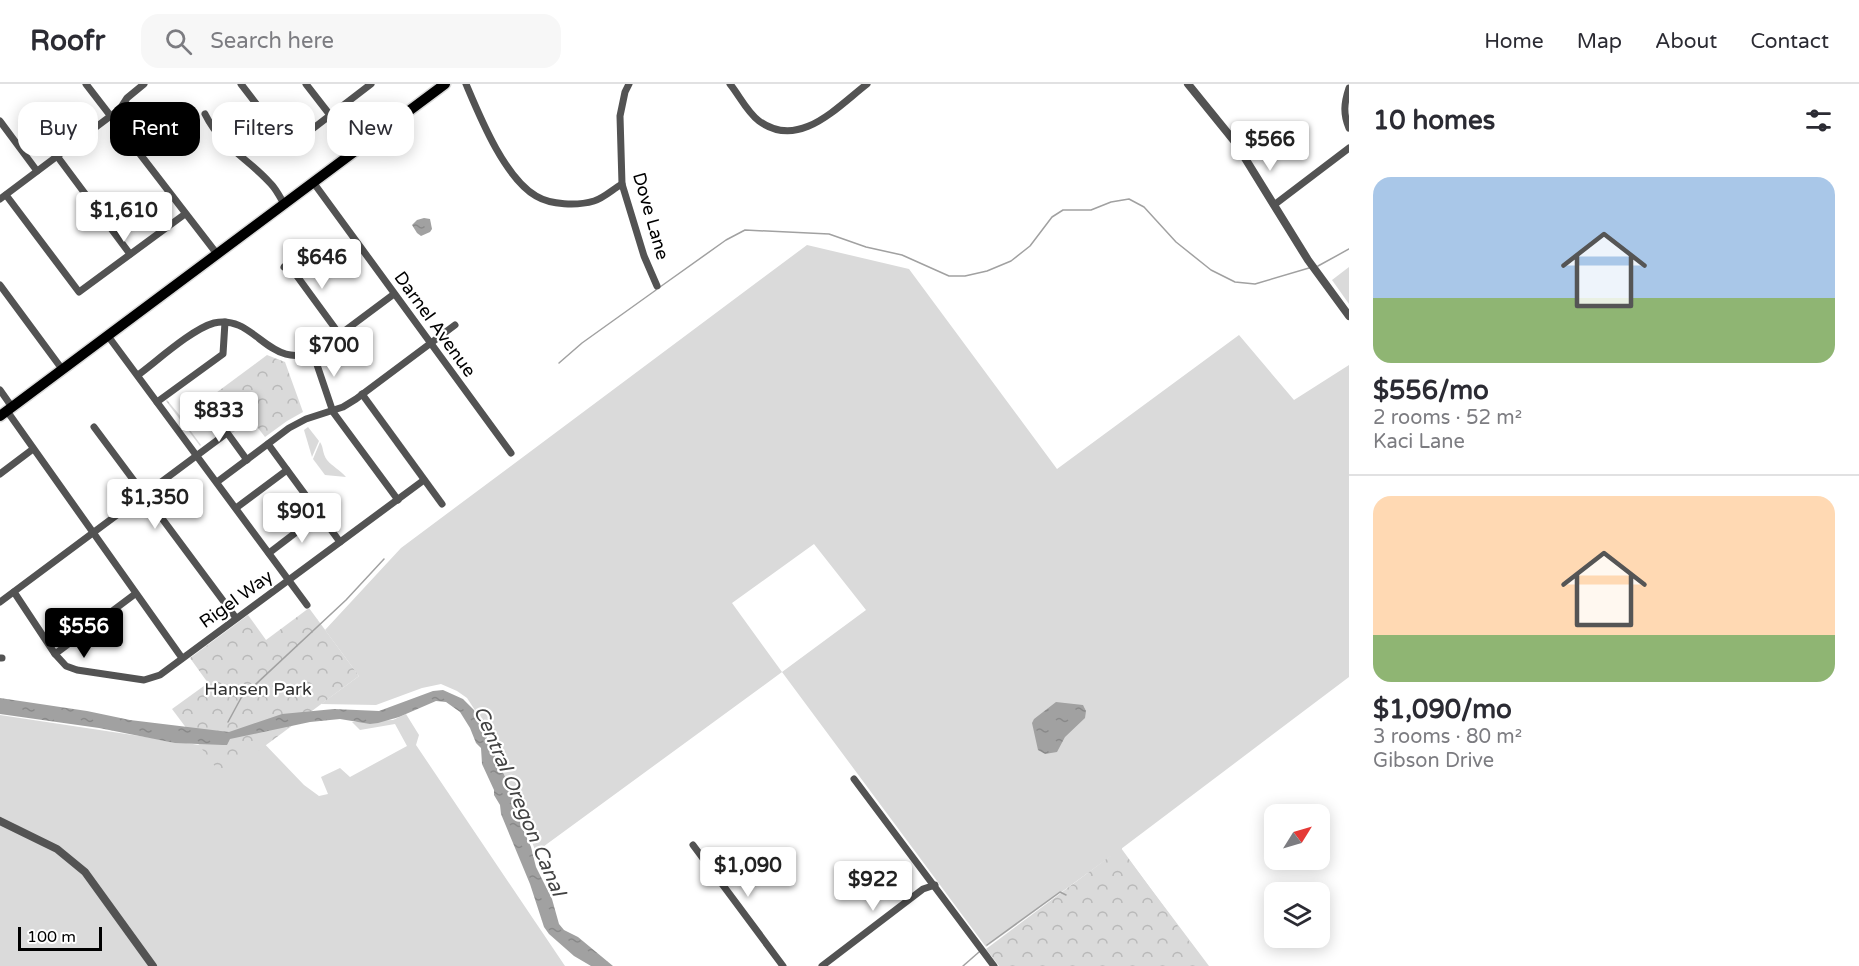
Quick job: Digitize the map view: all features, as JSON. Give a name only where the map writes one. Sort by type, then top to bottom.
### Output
[{"type":"main road","points":[[6,412],[446,84]]},
{"type":"street","points":[[86,84],[110,116],[98,125]]},
{"type":"street","points":[[124,102],[144,84]]},
{"type":"street","points":[[241,84],[284,140],[290,143],[294,143],[327,117]]},
{"type":"street","points":[[306,84],[327,111]]},
{"type":"street","points":[[347,102],[371,84]]},
{"type":"street","points":[[466,84],[490,139],[518,178],[535,195],[554,202],[595,201],[622,184]]},
{"type":"street","name":"Dove Lane","points":[[629,84],[620,116],[622,184],[644,256],[657,285]]},
{"type":"street","points":[[730,84],[757,120],[783,132],[796,132],[818,121],[867,84]]},
{"type":"street","points":[[1188,84],[1235,142],[1308,260],[1349,316]]},
{"type":"street","points":[[1349,88],[1344,102],[1349,128]]},
{"type":"street","points":[[205,114],[213,130],[272,184],[284,204]]},
{"type":"street","points":[[0,121],[37,171]]},
{"type":"street","points":[[1274,205],[1349,148]]},
{"type":"street","points":[[130,254],[57,156],[3,197],[79,292],[185,214]]},
{"type":"street","points":[[141,156],[217,254]]},
{"type":"street","name":"Darnel Avenue","points":[[313,182],[511,453]]},
{"type":"street","points":[[284,267],[294,272],[340,335]]},
{"type":"street","points":[[0,285],[62,369]]},
{"type":"street","points":[[138,375],[201,328],[225,322],[239,326],[279,352],[294,356],[313,353],[394,294]]},
{"type":"street","points":[[157,402],[223,354],[225,322]]},
{"type":"street","points":[[217,482],[299,422],[333,412],[362,394],[455,325]]},
{"type":"street","points":[[108,336],[307,605]]},
{"type":"street","points":[[313,353],[333,412],[398,500]]},
{"type":"street","points":[[0,390],[6,412],[182,658]]},
{"type":"street","points":[[362,394],[442,504]]},
{"type":"street","points":[[212,412],[247,460]]},
{"type":"street","points":[[94,427],[236,618]]},
{"type":"street","points":[[0,602],[227,433]]},
{"type":"street","points":[[268,444],[340,542]]},
{"type":"street","points":[[0,474],[33,449]]},
{"type":"street","points":[[236,508],[287,470]]},
{"type":"street","name":"Rigel Way","points":[[55,654],[66,666],[77,670],[144,680],[160,675],[424,480]]},
{"type":"street","points":[[269,553],[320,514]]},
{"type":"street","points":[[14,592],[55,654],[135,594]]},
{"type":"street","points":[[854,779],[994,966]]},
{"type":"street","points":[[0,820],[40,840],[79,866],[98,888],[153,966]]},
{"type":"street","points":[[693,845],[783,966]]},
{"type":"street","points":[[822,966],[923,889],[935,885]]},
{"type":"green space","points":[[807,245],[909,269],[1057,469],[1239,335],[1294,400],[1349,365],[1349,677],[1121,849],[1209,966],[1183,966],[1111,856],[986,947],[782,672],[536,852],[482,721],[467,698],[457,691],[441,684],[422,688],[376,705],[321,704],[359,676],[325,630],[401,548]],"holes":[[[814,544],[866,610],[782,672],[732,603]]]},
{"type":"green space","points":[[1349,267],[1349,304],[1332,280]]},
{"type":"green space","points":[[267,355],[285,362],[303,412],[265,437],[251,419],[231,434],[229,431],[249,416],[234,396],[190,430],[200,446],[166,401],[182,418]]},
{"type":"green space","points":[[308,427],[319,441],[312,457],[304,430]]},
{"type":"green space","points":[[320,442],[327,460],[346,477],[325,475],[313,459]]},
{"type":"green space","name":"Hansen Park","points":[[309,608],[359,676],[223,777],[172,709],[208,683],[190,658],[248,615],[266,640]]},
{"type":"green space","points":[[406,714],[419,735],[416,745],[565,966],[0,966],[0,715],[219,748],[257,736],[304,785],[319,796],[328,794],[321,777],[340,768],[350,777],[407,746],[395,724],[360,730],[352,722],[393,720]]},
{"type":"green space","points":[[1121,848],[1207,966],[999,966],[986,949]]},
{"type":"water","points":[[424,218],[430,219],[432,229],[421,236],[412,225]]},
{"type":"water","points":[[443,690],[463,699],[474,710],[508,783],[536,867],[552,899],[559,924],[613,966],[591,966],[574,956],[544,927],[530,884],[501,814],[500,805],[482,764],[481,748],[460,712],[446,702],[436,701],[399,717],[378,723],[370,724],[340,719],[310,722],[230,739],[227,745],[175,743],[99,728],[0,714],[0,698],[130,720],[229,732],[282,714],[334,709],[379,711],[433,691]]},
{"type":"water","points":[[1056,702],[1083,705],[1086,711],[1085,718],[1065,737],[1057,752],[1045,754],[1038,750],[1032,723]]},
{"type":"waterway","points":[[660,287],[726,240],[745,230],[829,234],[866,247],[902,255],[949,276],[965,276],[987,271],[1011,261],[1030,246],[1052,217],[1063,210],[1091,210],[1111,202],[1129,199],[1144,207],[1176,242],[1211,270],[1235,282],[1255,284],[1309,268]]},
{"type":"waterway","points":[[1318,266],[1349,249]]},
{"type":"waterway","points":[[559,363],[582,343],[656,290]]},
{"type":"waterway","points":[[228,722],[241,698],[346,600],[384,559]]},
{"type":"waterway","points":[[987,945],[1060,892],[1066,895]]},
{"type":"waterway","points":[[963,966],[979,952]]},
{"type":"water label","name":"Central Oregon Canal","points":[[519,801]]}]
